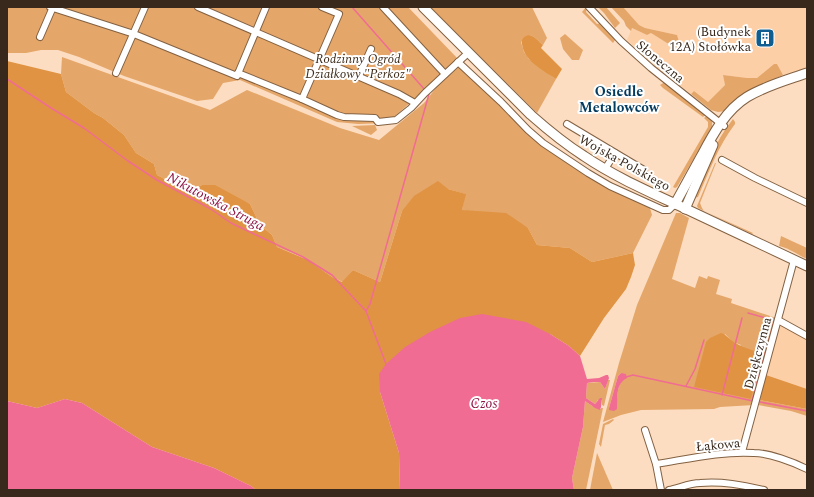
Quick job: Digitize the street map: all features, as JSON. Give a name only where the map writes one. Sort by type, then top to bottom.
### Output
[{"type":"street","points":[[40,37],[52,7],[134,34],[237,76],[266,7]]},
{"type":"street","points":[[116,73],[134,34],[144,7]]},
{"type":"street","points":[[198,7],[359,76],[416,103]]},
{"type":"street","points":[[302,99],[339,14],[322,7]]},
{"type":"street","points":[[383,7],[445,74]]},
{"type":"street","name":"Wojska Polskiego","points":[[423,7],[531,115],[576,151],[605,169],[685,209],[807,266]]},
{"type":"street","name":"Słoneczna","points":[[589,7],[621,41],[651,68],[722,125]]},
{"type":"street","points":[[359,76],[371,48]]},
{"type":"street","points":[[238,73],[337,115],[344,117],[375,118],[378,122],[396,120],[468,53]]},
{"type":"street","points":[[458,62],[543,143],[610,186],[663,210],[669,210],[675,204],[708,143],[732,110],[745,98],[754,93],[807,73]]},
{"type":"street","points":[[567,124],[644,170]]},
{"type":"street","points":[[685,209],[722,125]]},
{"type":"street","points":[[605,169],[615,153]]},
{"type":"street","points":[[722,160],[807,203]]},
{"type":"street","name":"Dziękczynna","points":[[742,452],[794,260]]},
{"type":"street","points":[[778,320],[807,336]]},
{"type":"street","points":[[645,430],[656,464],[661,490]]},
{"type":"street","name":"Łąkowa","points":[[656,464],[728,453],[755,452],[769,455],[807,469]]},
{"type":"street","points":[[669,490],[699,483],[721,482],[764,490]]},
{"type":"shaded area","points":[[623,7],[807,7],[807,68],[783,75],[777,64],[774,64],[757,78],[723,75],[725,85],[708,102],[694,91],[691,94],[658,68],[627,40],[632,28],[647,35],[651,33],[667,43],[689,53],[680,45],[677,35],[645,28],[639,25]]},
{"type":"shaded area","points":[[529,35],[543,45],[541,48],[562,69],[556,79],[530,60],[526,55],[522,44],[522,39]]},
{"type":"shaded area","points":[[7,61],[61,74],[66,92],[124,135],[136,153],[154,164],[157,175],[187,191],[202,185],[215,185],[250,204],[260,225],[272,235],[277,247],[308,260],[332,277],[342,282],[353,270],[380,282],[402,211],[414,196],[438,181],[448,189],[466,194],[462,210],[506,213],[528,228],[537,245],[570,248],[592,262],[633,253],[635,265],[631,277],[626,289],[604,318],[580,356],[569,346],[550,334],[380,392],[399,453],[400,490],[256,490],[251,486],[214,468],[152,447],[82,403],[65,399],[37,408],[7,401]]},
{"type":"shaded area","points":[[783,324],[807,338],[807,389],[766,375],[779,325]]},
{"type":"shaded area","points":[[721,333],[740,345],[761,353],[762,356],[751,399],[694,387],[706,342],[710,338]]},
{"type":"shaded area","points":[[766,375],[807,389],[807,409],[760,400]]},
{"type":"green space","name":"Rodzinny Ogród Działkowy \"Perkoz\"","points":[[7,7],[408,7],[459,60],[387,123],[358,124],[337,122],[240,80],[223,83],[213,99],[197,101],[124,76],[58,50],[7,53]]},
{"type":"green space","points":[[430,7],[532,7],[547,38],[543,45],[529,35],[521,42],[524,52],[529,59],[556,79],[537,113]]},
{"type":"green space","points":[[586,7],[586,12],[597,24],[601,23],[614,37],[615,40],[613,43],[582,12]]},
{"type":"green space","points":[[598,7],[606,7],[620,23],[615,28]]},
{"type":"green space","points":[[611,7],[623,7],[639,25],[645,28],[677,35],[680,45],[691,54],[667,43],[651,33],[647,35],[632,28],[631,31]]},
{"type":"green space","points":[[565,34],[583,50],[579,60],[572,60],[563,49],[560,38]]},
{"type":"green space","points":[[62,57],[210,110],[247,90],[340,128],[379,140],[424,103],[439,84],[459,67],[543,146],[607,187],[650,208],[652,215],[633,253],[592,262],[570,248],[537,245],[528,228],[462,210],[465,194],[448,189],[402,211],[380,282],[353,270],[343,282],[332,277],[305,258],[277,247],[272,235],[260,225],[250,204],[202,185],[187,191],[157,175],[154,164],[136,153],[124,135],[66,92],[61,74]]},
{"type":"green space","points":[[774,64],[777,64],[783,75],[752,89],[725,111],[718,112],[711,110],[691,94],[694,91],[708,102],[725,85],[723,75],[757,78]]},
{"type":"green space","points":[[665,82],[705,115],[703,117],[663,88],[660,85]]},
{"type":"green space","points":[[707,116],[712,120],[712,128],[675,188],[673,187],[708,127],[708,122],[704,118]]},
{"type":"green space","points":[[733,119],[735,124],[719,150],[698,197],[694,198],[715,147],[720,137]]},
{"type":"green space","points":[[375,125],[377,130],[371,135],[352,126]]},
{"type":"green space","points":[[716,163],[700,203],[704,211],[697,206]]},
{"type":"green space","points":[[676,213],[680,213],[689,218],[672,279],[695,288],[699,276],[707,279],[708,276],[720,280],[716,294],[732,299],[731,303],[776,318],[754,405],[720,407],[714,409],[641,410],[621,415],[603,422],[637,305]],"holes":[[[725,334],[733,342],[741,345],[694,387]],[[621,373],[622,380],[618,389],[617,406],[609,408],[618,376]]]},
{"type":"green space","points":[[707,213],[753,233],[752,234]]},
{"type":"green space","points":[[781,236],[807,248],[807,259],[779,246]]},
{"type":"green space","points":[[608,380],[610,380],[604,406],[602,405],[602,400],[598,400],[595,404],[586,398],[587,383],[600,382],[605,389]]},
{"type":"green space","points":[[760,400],[807,409],[807,416],[791,411],[758,405]]},
{"type":"green space","points":[[585,401],[592,406],[601,409],[603,408],[586,490],[574,490],[572,478],[583,427]]},
{"type":"green space","points":[[613,419],[614,420],[609,424],[605,425],[601,447],[599,444],[603,424]]},
{"type":"green space","points":[[597,453],[613,490],[590,490]]},
{"type":"water","name":"Czos","points":[[482,314],[526,322],[550,334],[569,346],[580,356],[587,379],[599,378],[608,375],[609,378],[605,389],[600,382],[587,383],[586,398],[595,404],[600,398],[602,398],[601,407],[600,410],[585,401],[583,427],[572,478],[574,490],[400,490],[399,453],[380,392],[379,374],[386,364],[405,347],[430,332],[460,318]]},
{"type":"water","points":[[621,373],[626,374],[627,378],[623,381],[619,388],[617,396],[617,409],[614,411],[609,410],[618,376]]},
{"type":"water","points":[[65,399],[82,403],[152,447],[214,468],[251,486],[256,490],[7,490],[7,401],[37,408]]},
{"type":"waterway","points":[[352,7],[425,90]]},
{"type":"waterway","name":"Nikutowska Struga","points":[[7,79],[84,128],[128,161],[157,180],[211,209],[231,223],[303,257],[332,275],[366,311],[386,364]]},
{"type":"waterway","points":[[366,311],[370,304],[429,94],[428,93]]},
{"type":"waterway","points":[[748,313],[773,320],[774,322],[752,401]]},
{"type":"waterway","points":[[722,395],[742,318]]},
{"type":"waterway","points":[[686,386],[695,369],[704,340]]},
{"type":"waterway","points":[[626,377],[633,375],[753,401]]},
{"type":"waterway","points":[[760,402],[807,411]]},
{"type":"place","name":"(Budynek 12A) Stołówka","points":[[765,38]]},
{"type":"district","name":"Osiedle Metalowców","points":[[619,100]]}]
